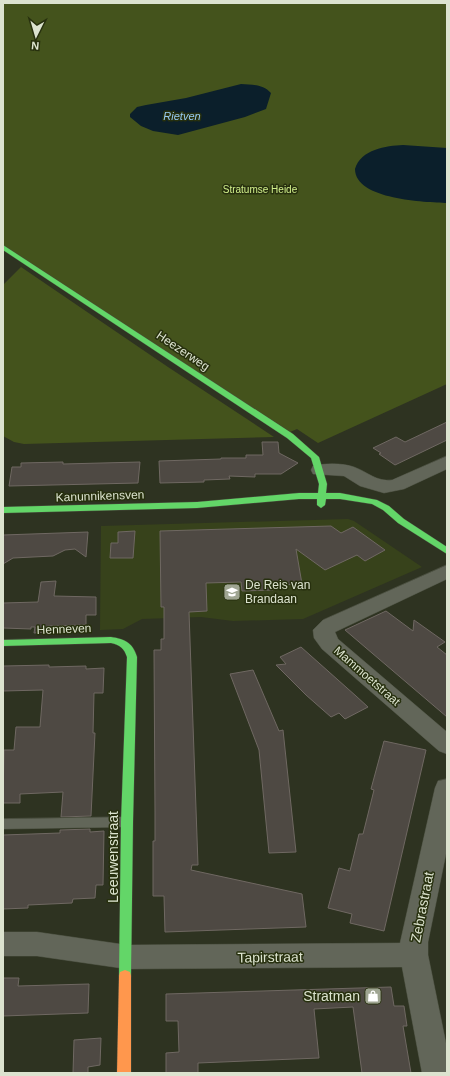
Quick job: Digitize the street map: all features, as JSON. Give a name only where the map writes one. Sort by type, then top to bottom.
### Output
[{"type":"street","name":"Heezerweg","points":[[3,247],[290,436],[315,457],[323,484],[321,505]]},
{"type":"street","points":[[320,470],[348,471],[367,482],[384,487],[397,486],[447,462]]},
{"type":"street","points":[[322,495],[350,497],[374,502],[386,508],[401,521],[447,551]]},
{"type":"street","name":"Kanunnikensven","points":[[3,510],[197,504],[322,495]]},
{"type":"street","name":"Kanunnikensven","points":[[197,504],[227,507],[321,505]]},
{"type":"street","points":[[321,505],[351,506],[369,510],[401,521]]},
{"type":"street","name":"Mammoetstraat","points":[[447,571],[331,625],[324,630],[325,638],[330,644],[447,745]]},
{"type":"street","name":"Henneven","points":[[3,643],[111,640],[126,642]]},
{"type":"street","name":"Leeuwenstraat","points":[[124,1073],[127,957],[127,822],[132,656],[130,646],[126,642]]},
{"type":"street","name":"Zebrastraat","points":[[437,1073],[414,955],[414,942],[447,789]]},
{"type":"street","name":"Tapirstraat","points":[[3,944],[37,944],[127,957],[164,958],[414,955]]},
{"type":"lane","points":[[3,824],[127,822]]},
{"type":"shaded area","name":"De Reis van Brandaan","points":[[348,519],[354,521],[422,567],[303,619],[233,621],[201,617],[142,619],[123,629],[100,630],[101,526]]},
{"type":"green space","name":"Stratumse Heide","points":[[3,3],[447,3],[447,384],[318,443],[297,429],[290,432],[3,246]]},
{"type":"green space","points":[[21,267],[274,437],[24,444],[14,442],[3,436],[3,285]]},
{"type":"water","name":"Rietven","points":[[241,84],[261,86],[271,93],[266,109],[245,117],[178,135],[153,131],[141,126],[130,117],[130,114],[137,107],[186,98]]},
{"type":"water","points":[[403,145],[447,148],[447,203],[424,202],[393,197],[366,187],[358,179],[355,169],[358,162],[368,153],[389,146]]},
{"type":"building","points":[[447,422],[447,440],[395,465],[373,448],[396,437],[405,442]]},
{"type":"building","points":[[262,442],[278,442],[279,453],[298,463],[281,474],[255,474],[255,477],[229,476],[230,479],[204,480],[204,482],[160,483],[159,461],[246,458],[246,455],[263,455]]},
{"type":"building","points":[[63,462],[63,464],[140,462],[138,483],[9,486],[12,467],[21,467],[21,463]]},
{"type":"building","points":[[331,526],[341,533],[353,527],[385,550],[365,561],[357,555],[325,570],[296,549],[302,584],[272,585],[273,590],[242,591],[241,582],[206,583],[207,611],[189,612],[198,865],[192,865],[191,870],[302,894],[306,927],[165,932],[164,896],[153,896],[153,841],[155,841],[154,650],[161,650],[161,639],[164,639],[164,607],[161,607],[160,531]]},
{"type":"building","points":[[135,531],[133,558],[110,558],[111,543],[118,543],[118,532]]},
{"type":"building","points":[[88,532],[86,557],[75,549],[65,550],[53,556],[13,558],[3,564],[3,535]]},
{"type":"building","points":[[56,581],[54,596],[96,597],[96,615],[86,615],[86,625],[48,626],[47,632],[34,633],[35,627],[31,627],[31,629],[3,628],[3,603],[38,602],[41,582]]},
{"type":"building","points":[[386,611],[413,631],[414,620],[445,642],[437,647],[447,655],[447,717],[345,630]]},
{"type":"building","points":[[301,647],[368,707],[345,719],[339,713],[331,717],[306,695],[276,665],[286,664],[280,657]]},
{"type":"building","points":[[49,665],[49,667],[86,666],[86,669],[104,668],[103,693],[94,693],[93,733],[95,733],[91,816],[61,817],[63,792],[20,794],[20,803],[3,803],[4,750],[14,750],[16,727],[40,727],[43,690],[3,691],[3,666]]},
{"type":"building","points":[[253,670],[279,731],[283,730],[296,852],[269,853],[259,750],[230,674]]},
{"type":"building","points":[[384,741],[426,750],[384,931],[350,923],[352,914],[328,908],[339,868],[350,871],[359,834],[363,834],[374,790],[371,789]]},
{"type":"building","points":[[90,829],[90,832],[104,831],[103,885],[96,885],[95,898],[73,899],[72,903],[28,905],[28,908],[3,909],[3,835],[60,833],[60,830]]},
{"type":"building","points":[[3,978],[19,978],[18,986],[89,984],[88,1013],[3,1016]]},
{"type":"building","points":[[391,987],[394,1006],[404,1006],[407,1026],[403,1026],[411,1073],[362,1073],[353,1007],[314,1009],[319,1058],[198,1063],[198,1073],[166,1073],[166,1053],[179,1052],[178,1021],[166,1021],[166,994]]},
{"type":"building","points":[[101,1038],[100,1065],[88,1067],[88,1073],[73,1073],[74,1040]]},
{"type":"traffic: fast","points":[[3,247],[290,436],[315,457],[323,484],[321,505]]},
{"type":"traffic: fast","points":[[3,510],[197,505],[299,496],[340,496],[374,502],[386,508],[401,521],[447,551]]},
{"type":"traffic: fast","points":[[3,643],[111,640],[125,644],[131,653],[125,976]]},
{"type":"traffic: slow","points":[[124,1073],[125,976]]},
{"type":"place","name":"De Reis van Brandaan","points":[[232,592]]},
{"type":"place","name":"Stratman","points":[[373,996]]}]
